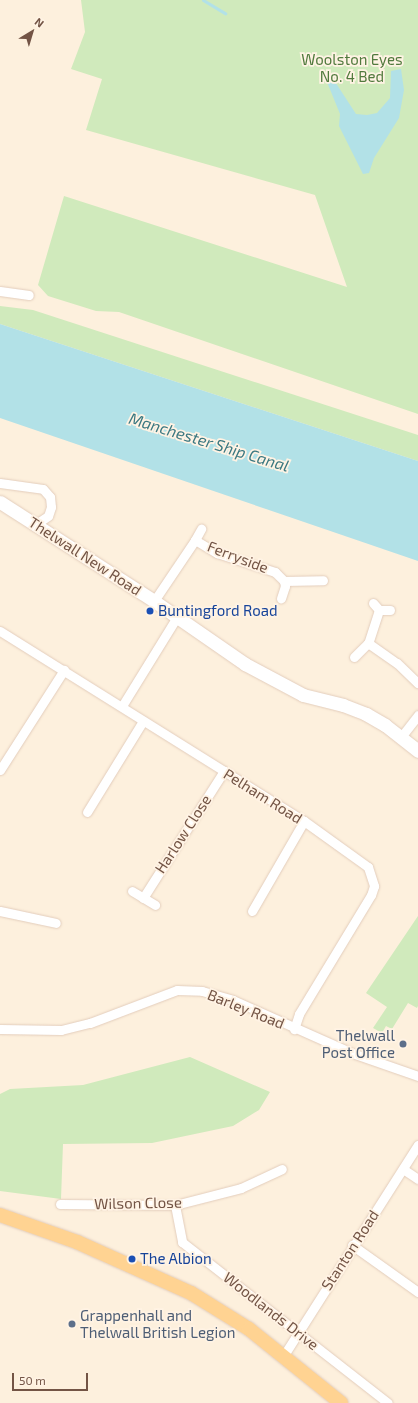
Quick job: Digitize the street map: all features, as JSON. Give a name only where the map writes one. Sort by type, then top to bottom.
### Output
[{"type":"main road","name":"Thelwall New Road","points":[[0,502],[154,601],[245,664],[282,685],[366,714],[401,737],[418,751]]},
{"type":"main road","points":[[0,1215],[71,1239],[191,1293],[222,1310],[284,1355],[341,1403]]},
{"type":"street","points":[[0,291],[29,295]]},
{"type":"street","points":[[0,483],[43,489],[50,497],[51,506],[48,516],[36,524]]},
{"type":"street","name":"Ferryside","points":[[154,601],[202,529]]},
{"type":"street","name":"Ferryside","points":[[195,540],[217,553],[275,572],[284,581],[285,586],[281,598]]},
{"type":"street","points":[[284,581],[323,580]]},
{"type":"street","points":[[354,657],[368,643],[376,606],[390,610]]},
{"type":"street","points":[[122,706],[177,617]]},
{"type":"street","name":"Pelham Road","points":[[0,631],[122,706],[143,721],[304,822],[364,864],[372,876],[374,886],[371,895],[299,1014],[294,1029]]},
{"type":"street","points":[[368,643],[397,663],[418,683]]},
{"type":"street","points":[[0,770],[64,670]]},
{"type":"street","points":[[401,737],[418,715]]},
{"type":"street","points":[[87,812],[143,721]]},
{"type":"street","name":"Harlow Close","points":[[143,898],[224,771]]},
{"type":"street","points":[[252,911],[304,822]]},
{"type":"street","points":[[132,891],[155,905]]},
{"type":"street","points":[[0,911],[56,923]]},
{"type":"street","name":"Barley Road","points":[[0,1029],[29,1031],[68,1028],[90,1023],[177,990],[202,990],[233,1000],[294,1029],[352,1054],[418,1076]]},
{"type":"street","name":"Stanton Road","points":[[284,1355],[352,1245],[418,1145]]},
{"type":"street","points":[[403,1169],[418,1178]]},
{"type":"street","name":"Wilson Close","points":[[60,1204],[175,1205],[241,1188],[282,1170]]},
{"type":"street","name":"Woodlands Drive","points":[[175,1205],[182,1242],[388,1403]]},
{"type":"street","points":[[352,1245],[418,1292]]},
{"type":"green space","name":"Woolston Eyes No. 4 Bed","points":[[81,0],[418,0],[418,414],[119,312],[96,311],[48,296],[38,285],[64,196],[347,287],[315,195],[86,130],[102,79],[71,69],[85,32]]},
{"type":"green space","points":[[0,306],[33,310],[418,435],[418,461],[0,324]]},
{"type":"green space","points":[[418,916],[418,1006],[417,1008],[408,1003],[392,1029],[386,1026],[382,1033],[373,1028],[387,1007],[366,993]]},
{"type":"green space","points":[[190,1057],[270,1092],[259,1110],[233,1126],[152,1143],[63,1144],[61,1199],[0,1191],[0,1094],[10,1089],[83,1085]]},
{"type":"water","points":[[401,69],[404,90],[399,118],[374,158],[369,173],[363,174],[339,126],[340,114],[325,77],[330,74],[356,114],[367,115],[377,113],[390,98],[391,71]]},
{"type":"water","name":"Manchester Ship Canal","points":[[0,324],[418,461],[418,561],[0,418]]},
{"type":"waterway","points":[[203,0],[225,13]]},
{"type":"place","name":"Buntingford Road","points":[[150,611]]},
{"type":"place","name":"Thelwall Post Office","points":[[403,1044]]},
{"type":"place","name":"The Albion","points":[[132,1259]]},
{"type":"place","name":"Grappenhall and Thelwall British Legion","points":[[72,1324]]}]
